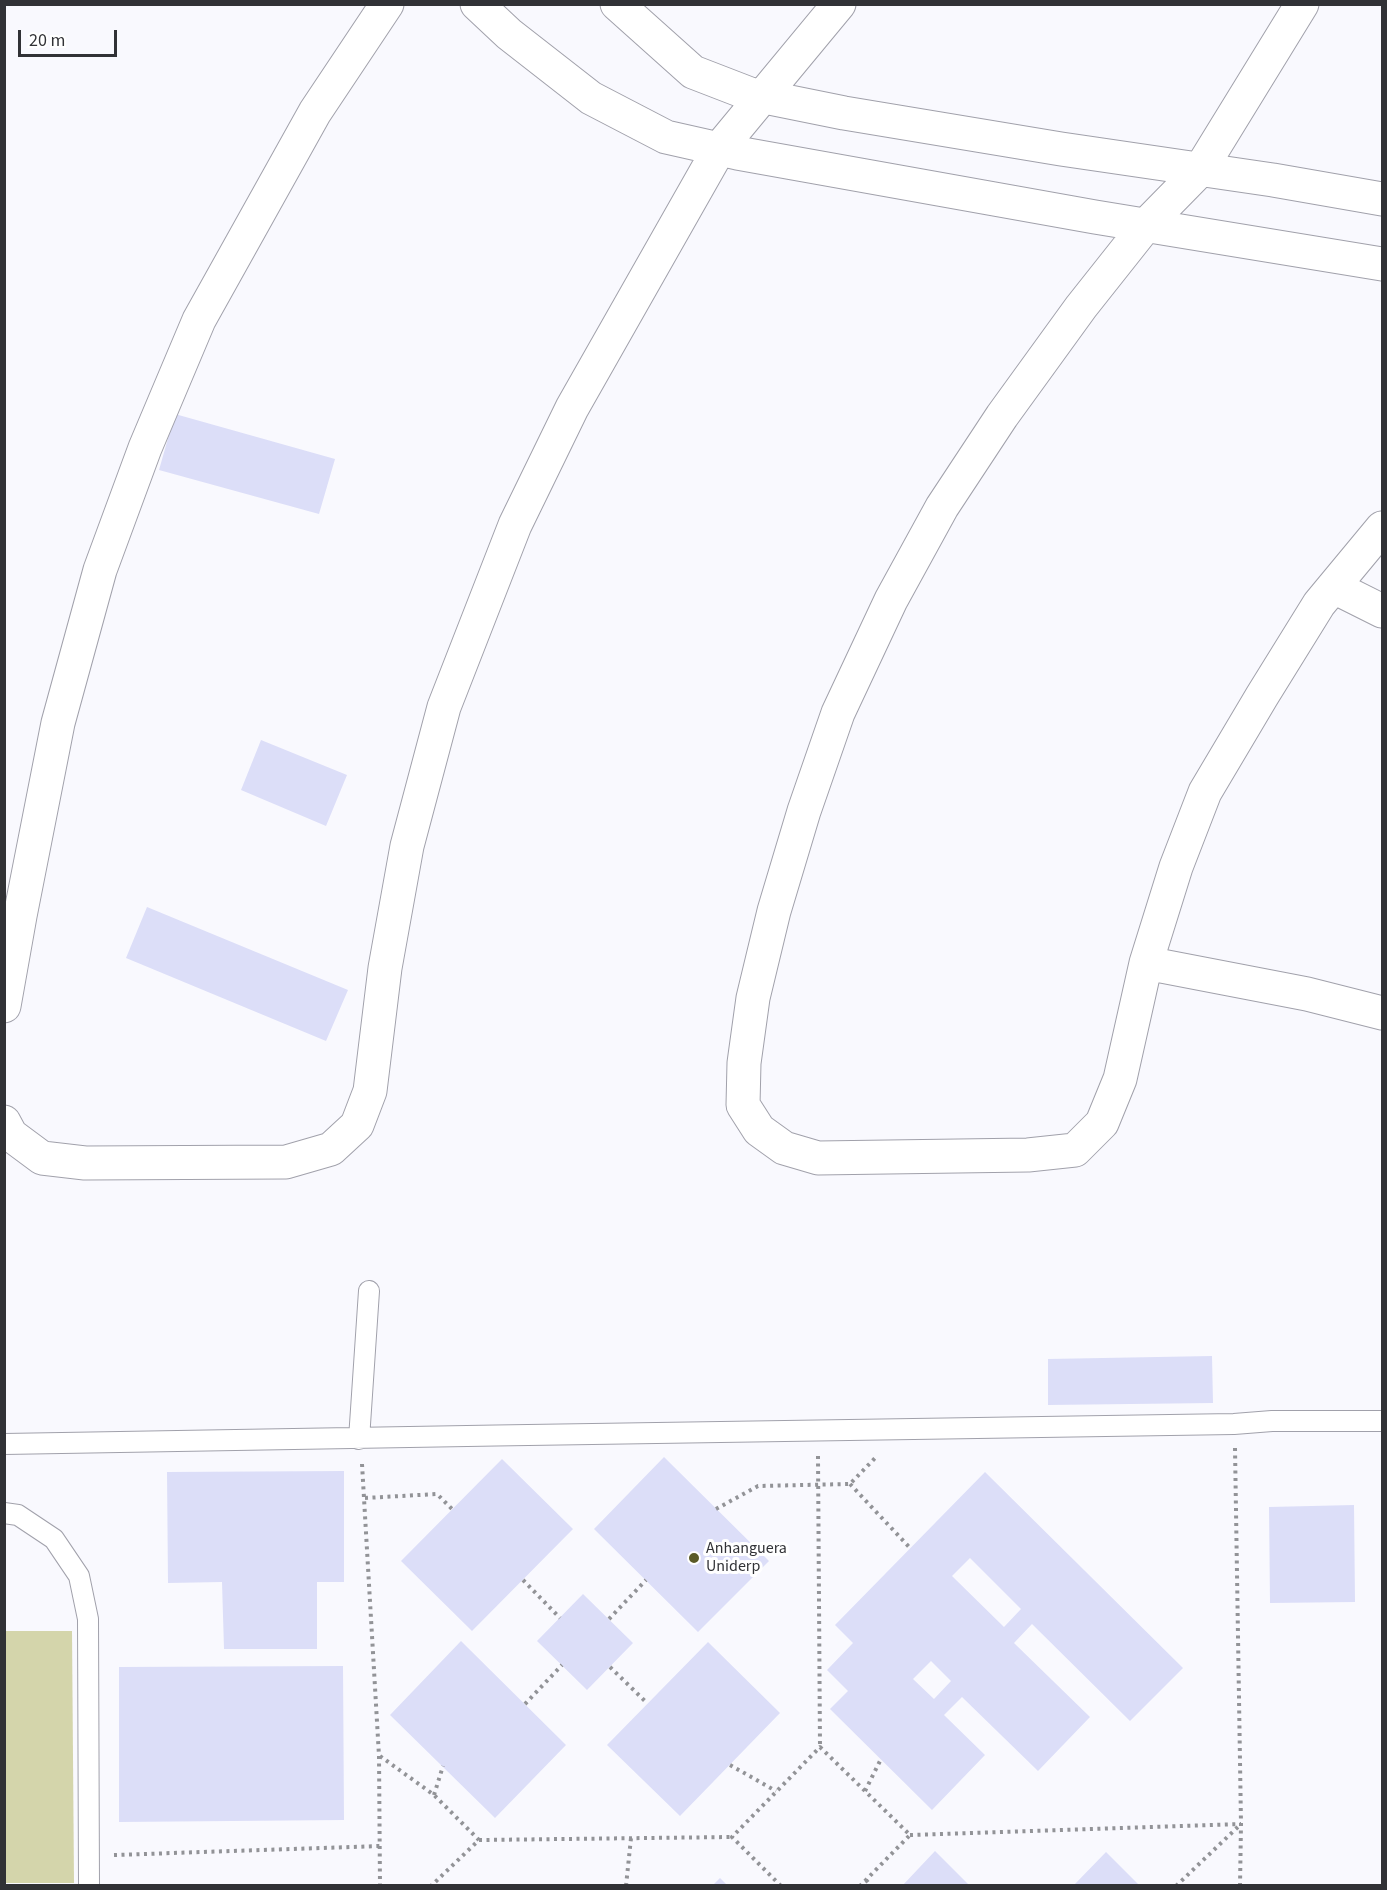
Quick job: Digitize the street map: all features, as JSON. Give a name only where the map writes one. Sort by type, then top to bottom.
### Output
[{"type":"street","points":[[4,1006],[58,723],[100,570],[145,448],[199,320],[315,112],[387,4]]},
{"type":"street","points":[[477,4],[509,34],[591,98],[666,137],[719,149],[1146,225],[1383,264]]},
{"type":"street","points":[[617,4],[693,72],[764,98],[1038,146],[1383,199]]},
{"type":"street","points":[[4,1122],[11,1135],[42,1158],[85,1163],[286,1162],[331,1149],[357,1125],[370,1091],[385,968],[407,846],[444,707],[514,525],[572,408],[719,149],[764,98],[839,4]]},
{"type":"street","points":[[1302,4],[1200,170],[1146,225],[1081,307],[1002,416],[942,507],[891,600],[838,713],[804,811],[753,998],[744,1063],[743,1105],[759,1130],[784,1148],[818,1158],[1028,1155],[1075,1150],[1101,1123],[1120,1079],[1146,963],[1176,867],[1205,792],[1319,604],[1383,528]]},
{"type":"street","points":[[1334,587],[1383,611]]},
{"type":"street","points":[[1146,963],[1307,994],[1383,1013]]},
{"type":"lane","points":[[359,1439],[369,1291]]},
{"type":"lane","points":[[4,1444],[905,1427],[1383,1421]]},
{"type":"lane","points":[[4,1513],[18,1515],[54,1539],[80,1576],[88,1619],[89,1886]]},
{"type":"path","points":[[1234,1424],[1241,1824],[1240,1886]]},
{"type":"path","points":[[716,1509],[759,1486],[850,1484],[905,1427]]},
{"type":"path","points":[[817,1429],[820,1746],[910,1835]]},
{"type":"path","points":[[359,1439],[365,1498],[379,1756],[380,1886]]},
{"type":"path","points":[[850,1484],[910,1549]]},
{"type":"path","points":[[365,1498],[437,1494],[452,1509]]},
{"type":"path","points":[[523,1580],[560,1618]]},
{"type":"path","points":[[609,1619],[646,1580]]},
{"type":"path","points":[[525,1704],[562,1665]]},
{"type":"path","points":[[610,1666],[647,1704]]},
{"type":"path","points":[[732,1837],[820,1746]]},
{"type":"path","points":[[379,1756],[434,1795],[479,1840]]},
{"type":"path","points":[[865,1791],[881,1759]]},
{"type":"path","points":[[730,1765],[776,1791]]},
{"type":"path","points":[[434,1795],[443,1766]]},
{"type":"path","points":[[860,1886],[910,1835],[1241,1824]]},
{"type":"path","points":[[1176,1886],[1241,1824]]},
{"type":"path","points":[[431,1886],[479,1840],[732,1837],[781,1886]]},
{"type":"path","points":[[626,1886],[631,1838]]},
{"type":"path","points":[[89,1856],[380,1846]]},
{"type":"path","points":[[866,1880],[871,1886]]},
{"type":"green space","points":[[5,1631],[72,1631],[74,1883],[5,1883]]},
{"type":"building","points":[[175,414],[335,459],[319,514],[159,470]]},
{"type":"building","points":[[261,740],[347,775],[326,826],[241,790]]},
{"type":"building","points":[[147,907],[348,990],[326,1041],[126,958]]},
{"type":"building","points":[[1212,1356],[1213,1403],[1048,1405],[1048,1359]]},
{"type":"building","points":[[664,1457],[769,1561],[698,1632],[594,1529]]},
{"type":"building","points":[[502,1459],[573,1529],[472,1631],[401,1561]]},
{"type":"building","points":[[344,1471],[344,1582],[317,1582],[317,1649],[224,1649],[222,1582],[168,1583],[167,1472]]},
{"type":"building","points":[[985,1472],[1183,1668],[1130,1721],[1032,1624],[1014,1643],[1090,1717],[1038,1771],[962,1697],[944,1715],[985,1755],[932,1810],[830,1709],[848,1691],[827,1670],[853,1643],[835,1625]],"holes":[[[970,1558],[1021,1609],[1004,1627],[952,1576]],[[931,1661],[951,1681],[934,1699],[913,1679]]]},
{"type":"building","points":[[1354,1505],[1355,1602],[1270,1603],[1269,1507]]},
{"type":"building","points":[[583,1594],[633,1643],[587,1690],[537,1641]]},
{"type":"building","points":[[461,1641],[566,1745],[495,1818],[390,1715]]},
{"type":"building","points":[[708,1642],[780,1713],[680,1816],[607,1745]]},
{"type":"building","points":[[343,1666],[344,1820],[119,1822],[119,1667]]},
{"type":"building","points":[[935,1851],[970,1886],[902,1886]]},
{"type":"building","points":[[1106,1852],[1140,1886],[1073,1886]]},
{"type":"building","points":[[720,1878],[728,1886],[712,1886]]},
{"type":"place","name":"Anhanguera Uniderp","points":[[694,1558]]}]
